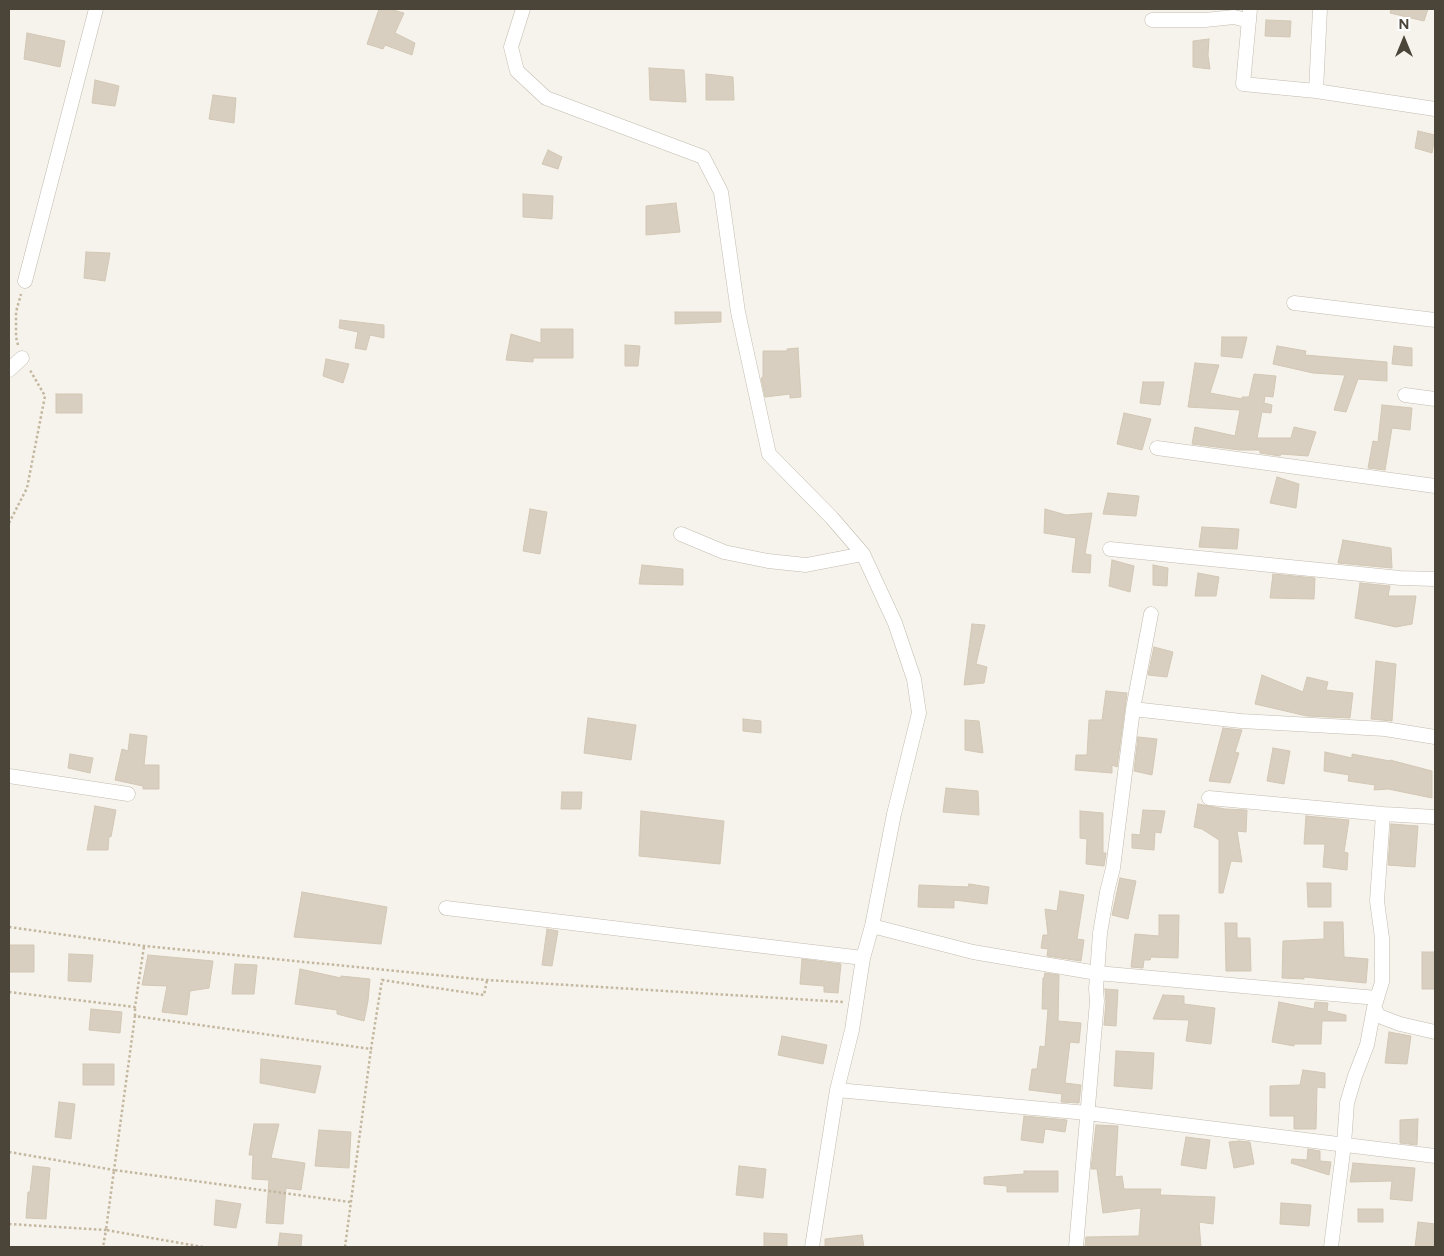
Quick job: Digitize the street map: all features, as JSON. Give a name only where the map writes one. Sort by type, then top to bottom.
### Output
[{"type":"street","points":[[25,282],[96,9]]},
{"type":"street","points":[[523,9],[511,47],[517,71],[546,98],[703,157],[721,192],[738,312],[769,454],[832,518],[863,554],[896,623],[914,679],[920,713],[894,814],[872,926],[863,958],[852,1030],[837,1090],[812,1247]]},
{"type":"street","points":[[1316,91],[1320,9]]},
{"type":"street","points":[[1152,20],[1205,20],[1249,15],[1243,84],[1316,91],[1435,109]]},
{"type":"street","points":[[1294,302],[1435,320]]},
{"type":"street","points":[[9,370],[22,358]]},
{"type":"street","points":[[1405,396],[1435,400]]},
{"type":"street","points":[[1157,448],[1435,486]]},
{"type":"street","points":[[681,534],[724,552],[768,561],[806,565],[863,554]]},
{"type":"street","points":[[1110,549],[1400,578],[1435,579]]},
{"type":"street","points":[[1076,1247],[1097,1001],[1100,932],[1113,868],[1133,708],[1151,614]]},
{"type":"street","points":[[1133,708],[1241,721],[1385,729],[1435,737]]},
{"type":"street","points":[[9,776],[128,794]]},
{"type":"street","points":[[1209,798],[1435,817]]},
{"type":"street","points":[[1330,1247],[1344,1144],[1347,1102],[1367,1045],[1382,982],[1382,938],[1377,901],[1382,814]]},
{"type":"street","points":[[446,908],[863,958]]},
{"type":"street","points":[[872,926],[973,952],[1097,973],[1376,1003]]},
{"type":"street","points":[[1376,1003],[1380,1016],[1435,1032]]},
{"type":"street","points":[[837,1090],[1087,1113],[1435,1156]]},
{"type":"path","points":[[9,524],[27,488],[45,396],[22,358],[16,337],[16,312],[25,282]]},
{"type":"path","points":[[9,927],[144,946],[487,980],[855,1002]]},
{"type":"path","points":[[103,1247],[144,946]]},
{"type":"path","points":[[345,1247],[382,980],[484,995],[487,980]]},
{"type":"path","points":[[9,992],[135,1007]]},
{"type":"path","points":[[135,1016],[371,1050]]},
{"type":"path","points":[[9,1152],[114,1170],[350,1202]]},
{"type":"path","points":[[9,1224],[106,1230],[203,1247]]},
{"type":"building","points":[[379,9],[389,9],[404,13],[395,33],[415,43],[412,55],[385,45],[383,49],[367,44]]},
{"type":"building","points":[[1391,9],[1428,9],[1424,21],[1390,13]]},
{"type":"building","points":[[1266,20],[1291,21],[1290,37],[1265,36]]},
{"type":"building","points":[[27,33],[65,41],[60,67],[24,59]]},
{"type":"building","points":[[1209,39],[1208,55],[1210,69],[1193,67],[1193,41]]},
{"type":"building","points":[[649,68],[684,70],[686,102],[650,100]]},
{"type":"building","points":[[706,74],[733,77],[734,100],[706,100]]},
{"type":"building","points":[[95,80],[119,86],[115,106],[92,103]]},
{"type":"building","points":[[213,95],[236,98],[234,123],[209,119]]},
{"type":"building","points":[[1418,131],[1435,135],[1432,153],[1415,148]]},
{"type":"building","points":[[548,150],[562,157],[558,169],[542,164]]},
{"type":"building","points":[[523,194],[553,196],[552,219],[523,217]]},
{"type":"building","points":[[676,203],[680,232],[646,235],[646,206]]},
{"type":"building","points":[[86,252],[110,253],[105,281],[84,278]]},
{"type":"building","points":[[675,312],[721,312],[721,322],[675,324]]},
{"type":"building","points":[[340,320],[384,325],[384,338],[370,335],[366,350],[355,348],[358,332],[339,328]]},
{"type":"building","points":[[541,329],[573,329],[573,358],[533,358],[533,362],[506,360],[511,334],[541,343]]},
{"type":"building","points":[[1222,337],[1247,337],[1242,358],[1221,356]]},
{"type":"building","points":[[625,345],[640,346],[638,366],[625,366]]},
{"type":"building","points":[[1277,346],[1306,351],[1305,355],[1387,362],[1387,381],[1358,379],[1346,412],[1334,410],[1345,375],[1313,373],[1273,364]]},
{"type":"building","points":[[1394,346],[1412,348],[1412,366],[1392,364]]},
{"type":"building","points":[[798,348],[801,397],[790,398],[790,394],[765,397],[761,378],[763,377],[763,351],[787,351],[787,349]]},
{"type":"building","points":[[326,359],[349,364],[343,383],[323,376]]},
{"type":"building","points":[[1195,363],[1219,365],[1210,393],[1242,399],[1242,397],[1249,397],[1254,374],[1276,376],[1273,397],[1265,396],[1264,403],[1272,405],[1271,413],[1262,412],[1257,438],[1291,438],[1294,427],[1316,432],[1308,456],[1281,454],[1280,456],[1260,453],[1260,450],[1240,450],[1192,444],[1195,427],[1235,436],[1240,410],[1188,407]]},
{"type":"building","points":[[1143,382],[1164,382],[1160,405],[1140,403]]},
{"type":"building","points":[[56,394],[82,394],[82,413],[56,413]]},
{"type":"building","points":[[1382,405],[1412,408],[1410,430],[1392,428],[1385,470],[1368,468],[1373,441],[1378,442]]},
{"type":"building","points":[[1124,413],[1151,419],[1142,450],[1117,444]]},
{"type":"building","points":[[1277,477],[1299,484],[1296,508],[1270,503]]},
{"type":"building","points":[[1108,493],[1139,496],[1136,516],[1103,514]]},
{"type":"building","points":[[530,509],[547,512],[540,554],[523,551]]},
{"type":"building","points":[[1045,509],[1066,515],[1092,513],[1085,554],[1091,555],[1090,573],[1072,572],[1076,538],[1044,533]]},
{"type":"building","points":[[1202,527],[1239,529],[1237,549],[1199,547]]},
{"type":"building","points":[[1343,540],[1391,548],[1392,568],[1338,563]]},
{"type":"building","points":[[1112,560],[1134,566],[1130,592],[1109,586]]},
{"type":"building","points":[[642,565],[683,569],[683,585],[639,584]]},
{"type":"building","points":[[1153,565],[1168,568],[1167,586],[1153,585]]},
{"type":"building","points":[[1198,573],[1219,577],[1216,596],[1195,596]]},
{"type":"building","points":[[1273,574],[1315,578],[1314,599],[1270,598]]},
{"type":"building","points":[[1360,583],[1390,586],[1388,596],[1416,596],[1412,624],[1396,627],[1355,618]]},
{"type":"building","points":[[972,624],[985,625],[976,664],[987,667],[984,683],[964,685]]},
{"type":"building","points":[[1154,647],[1173,652],[1167,677],[1148,675]]},
{"type":"building","points":[[1376,661],[1396,664],[1392,721],[1371,719]]},
{"type":"building","points":[[1262,675],[1303,692],[1307,677],[1328,682],[1326,690],[1353,693],[1350,718],[1307,716],[1255,704]]},
{"type":"building","points":[[1106,691],[1127,693],[1117,767],[1112,765],[1112,773],[1075,770],[1076,755],[1087,755],[1089,720],[1102,720]]},
{"type":"building","points":[[588,718],[636,725],[631,760],[584,753]]},
{"type":"building","points":[[743,719],[761,721],[761,733],[743,731]]},
{"type":"building","points":[[965,720],[979,721],[983,753],[965,750]]},
{"type":"building","points":[[1223,728],[1242,730],[1235,752],[1239,753],[1230,783],[1209,781]]},
{"type":"building","points":[[130,734],[147,736],[144,765],[159,765],[159,789],[143,789],[143,786],[115,780],[122,749],[128,751]]},
{"type":"building","points":[[1138,737],[1157,739],[1152,775],[1134,771]]},
{"type":"building","points":[[1273,748],[1290,751],[1284,784],[1267,781]]},
{"type":"building","points":[[1325,752],[1352,758],[1352,754],[1390,760],[1432,771],[1432,798],[1388,789],[1374,790],[1375,785],[1348,781],[1349,775],[1324,771]]},
{"type":"building","points":[[70,754],[93,758],[90,773],[68,768]]},
{"type":"building","points":[[946,788],[978,791],[979,815],[943,812]]},
{"type":"building","points":[[562,792],[582,792],[581,809],[561,809]]},
{"type":"building","points":[[1198,804],[1225,809],[1247,810],[1246,832],[1237,831],[1242,862],[1231,861],[1223,893],[1219,893],[1219,840],[1202,829],[1194,827]]},
{"type":"building","points":[[95,806],[116,810],[111,837],[109,836],[108,850],[87,850]]},
{"type":"building","points":[[1143,810],[1165,811],[1161,833],[1155,832],[1154,850],[1132,848],[1132,834],[1140,835]]},
{"type":"building","points":[[641,811],[724,821],[720,864],[639,856]]},
{"type":"building","points":[[1080,811],[1103,813],[1103,853],[1106,853],[1104,866],[1086,864],[1087,839],[1080,838]]},
{"type":"building","points":[[1306,816],[1349,820],[1344,852],[1348,853],[1347,870],[1323,867],[1325,844],[1304,844]]},
{"type":"building","points":[[1391,824],[1418,826],[1415,867],[1388,865]]},
{"type":"building","points":[[1120,878],[1136,881],[1128,919],[1112,915]]},
{"type":"building","points":[[1307,883],[1331,883],[1331,907],[1308,907]]},
{"type":"building","points":[[969,884],[989,887],[987,904],[954,900],[954,908],[918,907],[919,885],[968,887]]},
{"type":"building","points":[[1060,891],[1084,895],[1077,939],[1084,940],[1081,961],[1047,956],[1048,949],[1041,948],[1043,935],[1048,935],[1045,909],[1057,911]]},
{"type":"building","points":[[302,892],[387,907],[381,944],[294,937]]},
{"type":"building","points":[[1159,915],[1179,915],[1178,958],[1151,957],[1150,960],[1144,960],[1143,968],[1131,967],[1135,934],[1159,936]]},
{"type":"building","points":[[1324,922],[1343,922],[1344,957],[1368,959],[1366,983],[1304,977],[1304,979],[1282,978],[1283,941],[1324,939]]},
{"type":"building","points":[[1225,923],[1237,923],[1237,938],[1250,938],[1251,971],[1226,971]]},
{"type":"building","points":[[547,929],[558,931],[552,966],[542,965]]},
{"type":"building","points":[[9,945],[34,945],[34,972],[9,972]]},
{"type":"building","points":[[1422,952],[1435,952],[1435,989],[1422,989]]},
{"type":"building","points":[[69,954],[93,955],[91,982],[68,981]]},
{"type":"building","points":[[148,955],[213,961],[209,988],[190,991],[187,1015],[162,1012],[167,986],[142,985]]},
{"type":"building","points":[[802,959],[841,964],[838,993],[824,992],[824,986],[800,984]]},
{"type":"building","points":[[235,964],[257,965],[254,994],[232,994]]},
{"type":"building","points":[[300,969],[341,978],[341,976],[370,979],[364,1021],[337,1014],[337,1010],[295,1004]]},
{"type":"building","points":[[1045,973],[1059,975],[1058,1021],[1081,1023],[1079,1043],[1070,1042],[1065,1083],[1081,1085],[1079,1103],[1061,1102],[1062,1094],[1029,1090],[1032,1069],[1037,1069],[1040,1046],[1045,1047],[1048,1009],[1042,1009],[1043,978]]},
{"type":"building","points":[[1105,989],[1118,990],[1116,1026],[1104,1025]]},
{"type":"building","points":[[1163,995],[1184,996],[1184,1004],[1215,1008],[1211,1044],[1186,1041],[1189,1020],[1153,1019]]},
{"type":"building","points":[[1279,1002],[1314,1009],[1315,1002],[1328,1003],[1327,1011],[1346,1015],[1346,1021],[1322,1021],[1321,1044],[1294,1044],[1294,1046],[1272,1042]]},
{"type":"building","points":[[91,1009],[122,1012],[120,1033],[89,1030]]},
{"type":"building","points":[[1389,1032],[1411,1036],[1407,1064],[1385,1063]]},
{"type":"building","points":[[782,1036],[827,1045],[823,1064],[778,1055]]},
{"type":"building","points":[[1116,1051],[1154,1053],[1152,1089],[1114,1086]]},
{"type":"building","points":[[261,1059],[321,1066],[315,1093],[260,1083]]},
{"type":"building","points":[[83,1064],[114,1064],[114,1085],[83,1085]]},
{"type":"building","points":[[1303,1070],[1325,1073],[1325,1088],[1317,1087],[1316,1129],[1294,1129],[1294,1116],[1270,1116],[1270,1086],[1300,1085]]},
{"type":"building","points":[[59,1102],[75,1104],[71,1139],[55,1137]]},
{"type":"building","points":[[1024,1116],[1067,1120],[1065,1132],[1045,1129],[1043,1143],[1021,1140]]},
{"type":"building","points":[[1418,1119],[1417,1145],[1400,1143],[1400,1120]]},
{"type":"building","points":[[254,1124],[279,1124],[271,1158],[305,1163],[301,1190],[286,1188],[283,1224],[266,1223],[269,1180],[252,1179],[253,1155],[249,1155]]},
{"type":"building","points":[[1096,1125],[1118,1126],[1115,1177],[1122,1176],[1124,1189],[1161,1189],[1160,1195],[1215,1197],[1213,1224],[1199,1222],[1201,1247],[1085,1247],[1086,1237],[1139,1236],[1141,1208],[1103,1213],[1097,1169],[1091,1169]]},
{"type":"building","points":[[319,1130],[351,1132],[349,1168],[315,1166]]},
{"type":"building","points":[[1186,1137],[1210,1140],[1206,1169],[1181,1165]]},
{"type":"building","points":[[1229,1142],[1250,1142],[1254,1164],[1234,1168]]},
{"type":"building","points":[[1308,1149],[1320,1151],[1320,1161],[1331,1162],[1329,1175],[1291,1163],[1292,1159],[1307,1160]]},
{"type":"building","points":[[1353,1163],[1415,1168],[1412,1201],[1390,1199],[1392,1181],[1350,1182]]},
{"type":"building","points":[[33,1166],[50,1168],[46,1219],[26,1218]]},
{"type":"building","points":[[739,1166],[766,1169],[763,1198],[736,1195]]},
{"type":"building","points":[[1024,1171],[1058,1171],[1058,1192],[1007,1192],[1007,1186],[984,1184],[984,1177],[1024,1174]]},
{"type":"building","points":[[216,1200],[241,1204],[236,1228],[214,1225]]},
{"type":"building","points":[[1281,1203],[1311,1205],[1309,1226],[1280,1224]]},
{"type":"building","points":[[1358,1209],[1383,1209],[1383,1222],[1358,1222]]},
{"type":"building","points":[[1418,1222],[1435,1224],[1434,1247],[1415,1247]]},
{"type":"building","points":[[280,1233],[302,1235],[301,1247],[278,1247]]},
{"type":"building","points":[[764,1233],[787,1234],[787,1247],[764,1247]]},
{"type":"building","points":[[862,1235],[864,1247],[825,1247],[825,1239]]}]
